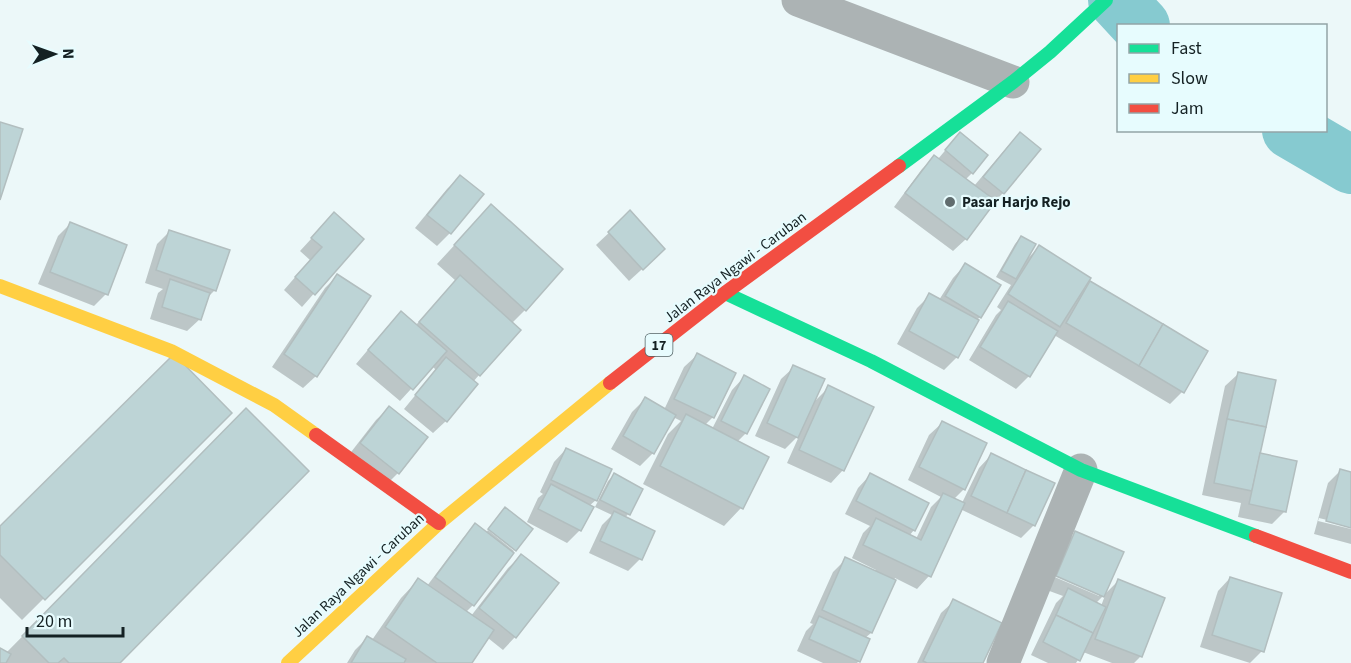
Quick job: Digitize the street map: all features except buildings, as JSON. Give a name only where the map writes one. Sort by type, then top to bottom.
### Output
[{"type":"main road","name":"Jalan Raya Ngawi - Caruban","points":[[288,663],[439,523],[602,389],[726,294],[1013,82],[1050,52],[1106,0]]},
{"type":"main road","points":[[0,286],[171,351],[274,405],[439,523]]},
{"type":"main road","points":[[726,294],[871,361],[1081,471],[1351,572]]},
{"type":"street","points":[[798,0],[1013,82]]},
{"type":"street","points":[[1003,663],[1081,471]]},
{"type":"waterway","points":[[1117,0],[1139,24]]},
{"type":"waterway","points":[[1294,132],[1351,165]]},
{"type":"traffic: fast","points":[[899,166],[1013,82],[1050,52],[1106,0]]},
{"type":"traffic: fast","points":[[725,293],[871,361],[1081,470],[1256,536]]},
{"type":"traffic: slow","points":[[0,286],[171,351],[274,405],[316,435]]},
{"type":"traffic: slow","points":[[288,663],[439,523],[610,383]]},
{"type":"traffic: jam","points":[[610,383],[725,293],[899,166]]},
{"type":"traffic: jam","points":[[316,435],[439,523]]},
{"type":"traffic: jam","points":[[1256,536],[1351,572]]},
{"type":"place","name":"Pasar Harjo Rejo","points":[[950,202]]}]
